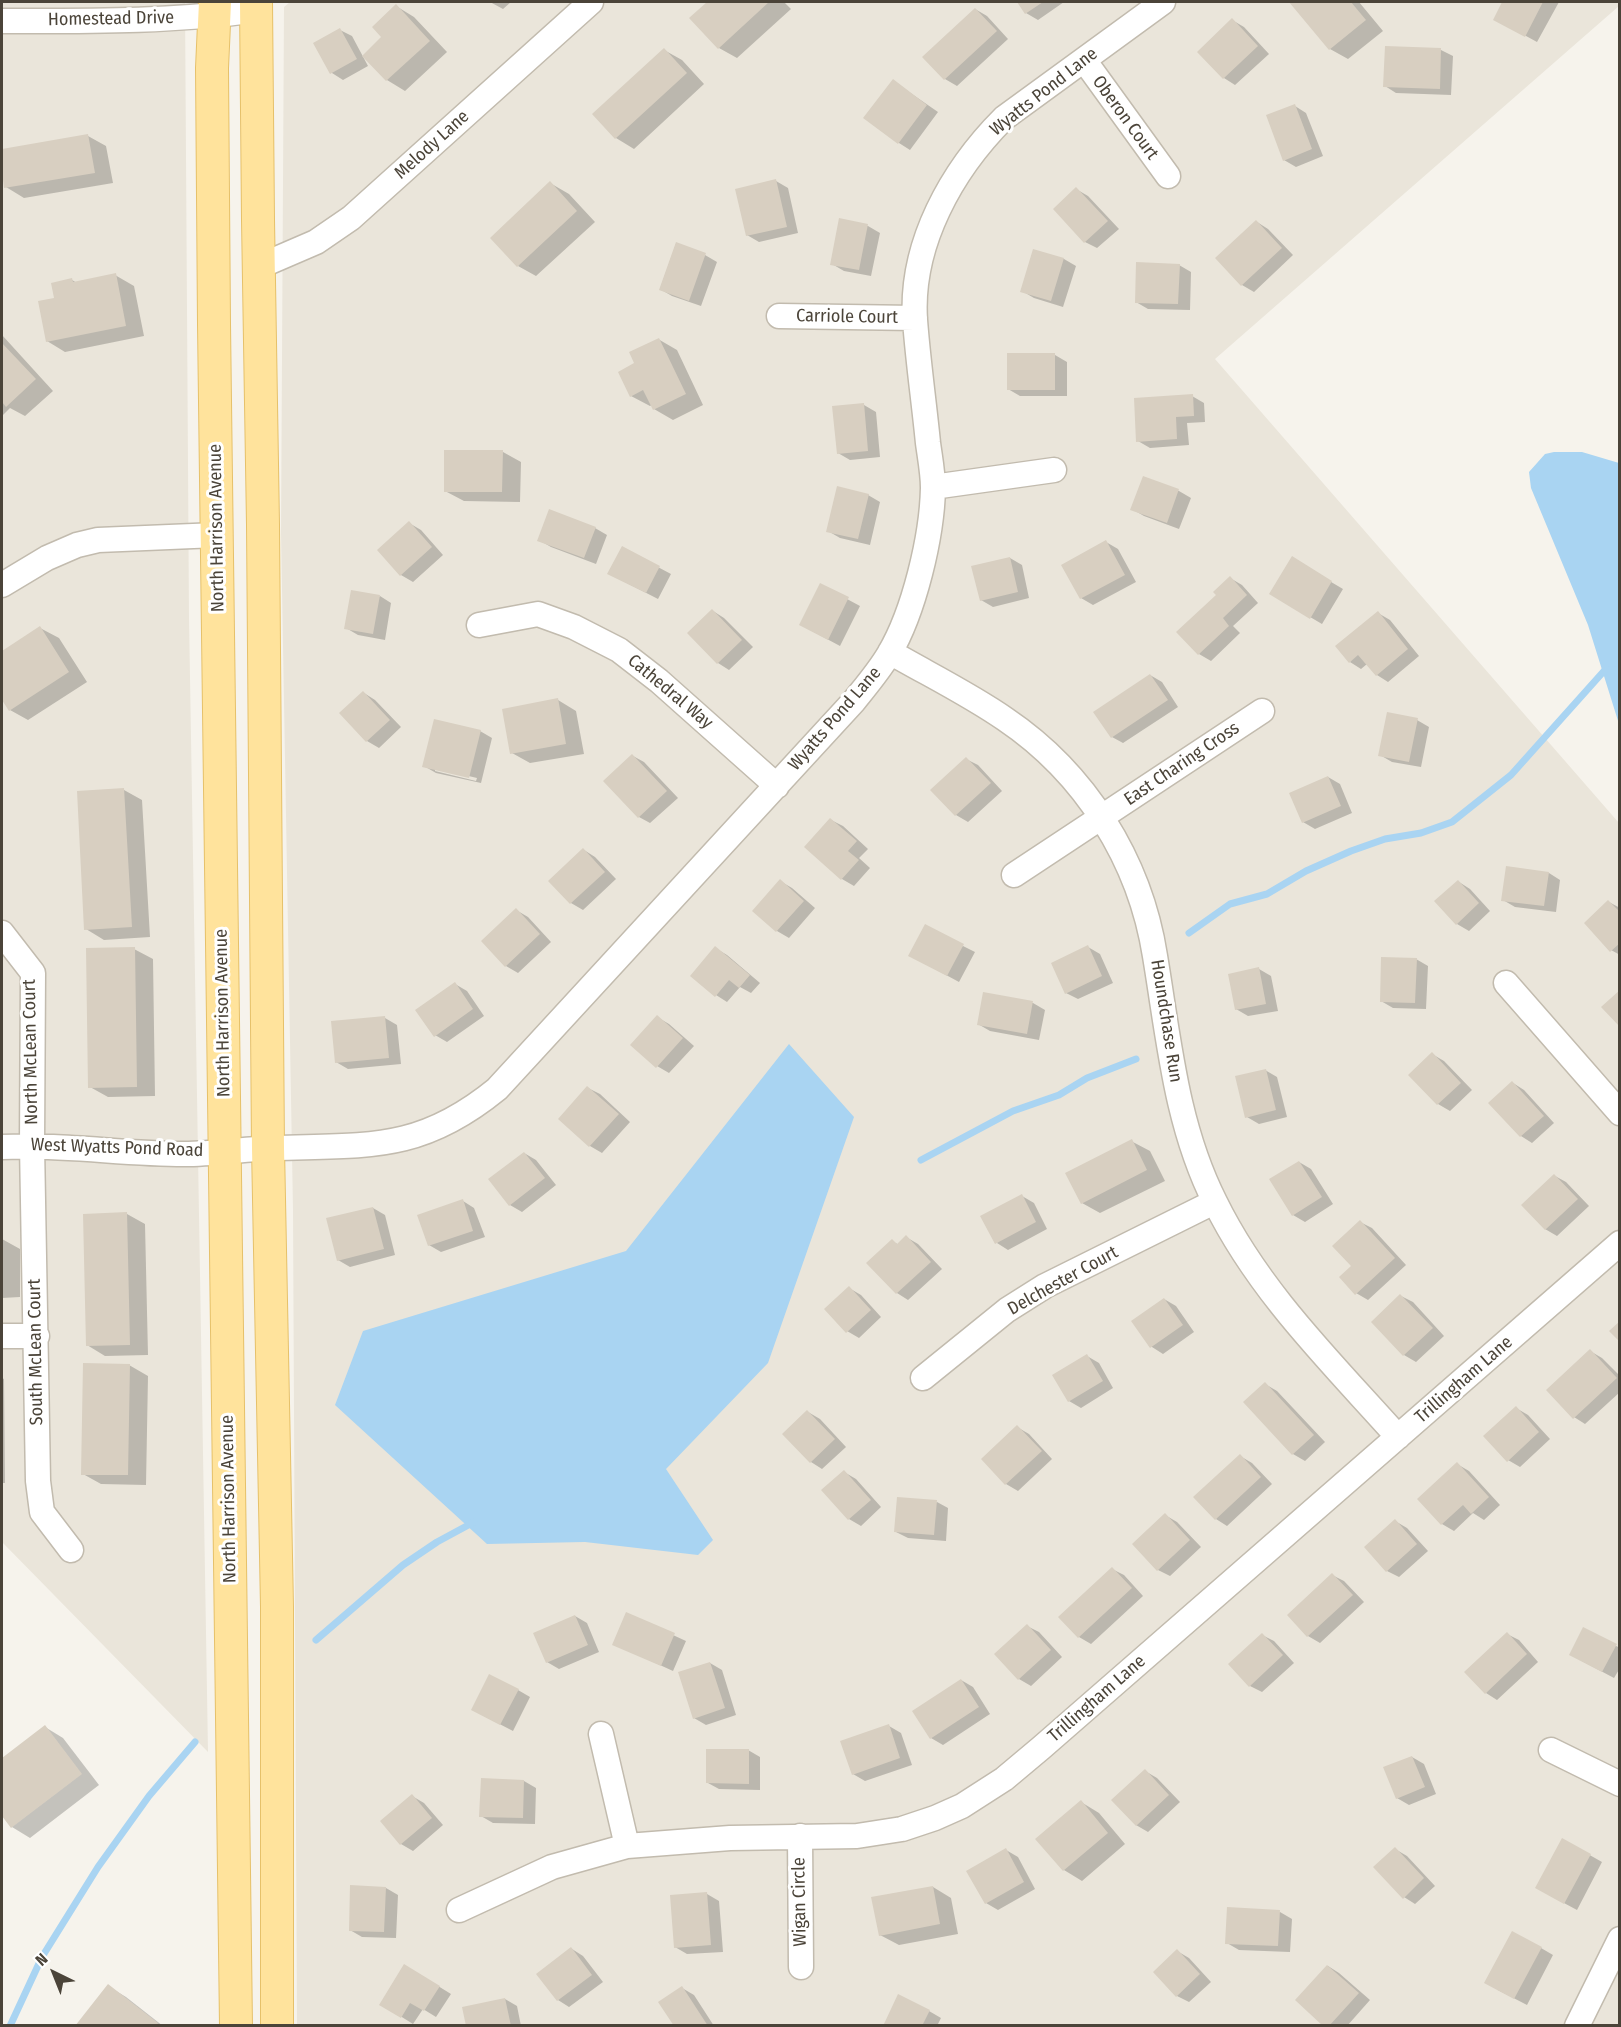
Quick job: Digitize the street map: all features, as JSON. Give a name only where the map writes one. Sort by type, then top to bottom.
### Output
[{"type":"main road","points":[[256,6],[258,267],[264,549],[268,1148],[278,1607],[276,2025]]},
{"type":"main road","name":"North Harrison Avenue","points":[[215,9],[212,68],[217,535],[237,2025]]},
{"type":"street","name":"Melody Lane","points":[[258,267],[316,242],[351,218],[591,2]]},
{"type":"street","name":"Wyatts Pond Lane","points":[[268,1148],[373,1145],[399,1140],[427,1132],[473,1108],[497,1089],[523,1062],[874,677],[891,652],[908,612],[930,529],[933,487],[915,318],[916,288],[932,225],[961,168],[981,141],[1004,118],[1163,2]]},
{"type":"street","name":"Homestead Drive","points":[[2,21],[110,21],[256,6]]},
{"type":"street","name":"Oberon Court","points":[[1083,60],[1168,176]]},
{"type":"street","name":"Carriole Court","points":[[779,316],[915,318]]},
{"type":"street","points":[[933,487],[1054,470]]},
{"type":"street","points":[[2,585],[47,558],[77,545],[98,540],[217,535]]},
{"type":"street","name":"Cathedral Way","points":[[479,625],[538,614],[574,627],[619,650],[659,681],[777,786]]},
{"type":"street","name":"Houndchase Run","points":[[891,652],[1022,730],[1062,766],[1083,790],[1127,860],[1141,893],[1153,945],[1179,1104],[1187,1134],[1214,1202],[1261,1279],[1280,1304],[1398,1437]]},
{"type":"street","name":"East Charing Cross","points":[[1014,875],[1262,711]]},
{"type":"street","name":"North McLean Court","points":[[2,933],[33,973],[32,1145]]},
{"type":"street","points":[[1506,983],[1620,1113]]},
{"type":"street","name":"West Wyatts Pond Road","points":[[2,1147],[32,1145],[184,1154],[268,1148]]},
{"type":"street","name":"South McLean Court","points":[[32,1145],[38,1481],[42,1512],[71,1550]]},
{"type":"street","name":"Delchester Court","points":[[923,1378],[1007,1310],[1045,1286],[1214,1202]]},
{"type":"street","name":"Trillingham Lane","points":[[459,1910],[552,1867],[627,1846],[730,1838],[857,1836],[902,1828],[935,1818],[962,1806],[1004,1779],[1620,1243]]},
{"type":"street","points":[[2,1336],[37,1336]]},
{"type":"street","points":[[601,1734],[627,1846]]},
{"type":"street","points":[[1551,1750],[1620,1784]]},
{"type":"street","name":"Wigan Circle","points":[[800,1836],[801,1967]]},
{"type":"street","points":[[1577,2025],[1620,1939]]},
{"type":"shaded area","points":[[2,2],[185,2],[189,618],[208,1752],[2,1542]]},
{"type":"shaded area","points":[[290,2],[1619,2],[1619,6],[1215,359],[1619,823],[1619,2025],[297,2025],[293,1210],[281,533],[284,7]]},
{"type":"water","points":[[1582,452],[1619,463],[1619,724],[1588,625],[1531,488],[1529,472],[1545,454]]},
{"type":"water","points":[[789,1044],[854,1117],[768,1363],[666,1469],[713,1540],[698,1555],[585,1542],[487,1544],[335,1405],[363,1331],[626,1251]]},
{"type":"building","points":[[707,2],[769,2],[718,49],[689,18]]},
{"type":"building","points":[[1017,2],[1043,2],[1025,14]]},
{"type":"building","points":[[1289,2],[1351,2],[1366,20],[1329,50]]},
{"type":"building","points":[[1502,2],[1543,2],[1525,37],[1493,20]]},
{"type":"building","points":[[396,4],[430,41],[386,81],[362,56],[381,37],[372,27]]},
{"type":"building","points":[[975,8],[997,31],[944,80],[922,57]]},
{"type":"building","points":[[1232,18],[1258,46],[1223,79],[1197,52]]},
{"type":"building","points":[[340,28],[357,59],[330,74],[313,43]]},
{"type":"building","points":[[1385,46],[1441,48],[1440,89],[1383,87]]},
{"type":"building","points":[[664,48],[687,73],[615,139],[592,114]]},
{"type":"building","points":[[893,79],[927,105],[898,144],[863,118]]},
{"type":"building","points":[[1295,104],[1312,149],[1283,161],[1266,115]]},
{"type":"building","points":[[88,134],[95,173],[4,188],[2,149]]},
{"type":"building","points":[[776,179],[787,227],[746,236],[735,189]]},
{"type":"building","points":[[550,181],[577,211],[517,267],[490,238]]},
{"type":"building","points":[[1076,187],[1108,221],[1084,243],[1053,209]]},
{"type":"building","points":[[839,218],[868,224],[859,270],[830,265]]},
{"type":"building","points":[[1256,220],[1282,248],[1241,286],[1215,258]]},
{"type":"building","points":[[676,242],[706,253],[689,301],[659,290]]},
{"type":"building","points":[[1033,249],[1064,258],[1051,301],[1020,292]]},
{"type":"building","points":[[1136,262],[1180,264],[1178,304],[1135,303]]},
{"type":"building","points":[[116,273],[126,326],[46,342],[38,301],[54,298],[51,283],[72,278],[73,282]]},
{"type":"building","points":[[659,338],[686,394],[653,410],[643,390],[630,397],[618,372],[634,363],[629,352]]},
{"type":"building","points":[[2,343],[36,379],[6,407],[2,402]]},
{"type":"building","points":[[1007,353],[1055,353],[1055,390],[1007,390]]},
{"type":"building","points":[[1193,394],[1194,416],[1176,417],[1177,439],[1136,442],[1134,398]]},
{"type":"building","points":[[864,403],[868,451],[837,454],[832,406]]},
{"type":"building","points":[[444,450],[503,450],[502,492],[444,492]]},
{"type":"building","points":[[1143,476],[1179,489],[1167,523],[1130,510]]},
{"type":"building","points":[[837,486],[869,494],[858,539],[826,532]]},
{"type":"building","points":[[549,509],[596,527],[584,558],[537,541]]},
{"type":"building","points":[[409,521],[432,547],[400,576],[377,550]]},
{"type":"building","points":[[1106,540],[1125,575],[1080,599],[1061,565]]},
{"type":"building","points":[[622,546],[660,566],[646,593],[607,574]]},
{"type":"building","points":[[1292,556],[1332,581],[1310,619],[1269,594]]},
{"type":"building","points":[[1010,557],[1018,592],[980,601],[971,566]]},
{"type":"building","points":[[1230,576],[1247,595],[1223,618],[1229,626],[1198,655],[1176,632],[1216,595],[1213,592]]},
{"type":"building","points":[[820,583],[849,597],[828,640],[799,625]]},
{"type":"building","points":[[351,590],[380,595],[373,634],[344,629]]},
{"type":"building","points":[[712,609],[742,640],[717,664],[687,633]]},
{"type":"building","points":[[1378,611],[1408,649],[1376,676],[1358,655],[1349,663],[1335,646]]},
{"type":"building","points":[[40,626],[69,672],[9,711],[2,700],[2,651]]},
{"type":"building","points":[[1150,674],[1168,700],[1111,738],[1093,712]]},
{"type":"building","points":[[363,691],[390,720],[366,742],[339,713]]},
{"type":"building","points":[[558,698],[566,744],[510,754],[502,709]]},
{"type":"building","points":[[1387,712],[1418,718],[1409,762],[1378,756]]},
{"type":"building","points":[[434,719],[481,730],[469,778],[422,767]]},
{"type":"building","points":[[632,754],[667,791],[638,818],[603,781]]},
{"type":"building","points":[[966,757],[991,783],[955,816],[930,790]]},
{"type":"building","points":[[1328,776],[1341,806],[1302,823],[1289,793]]},
{"type":"building","points":[[124,788],[132,927],[84,930],[77,791]]},
{"type":"building","points":[[830,818],[857,841],[848,851],[859,860],[841,880],[804,847]]},
{"type":"building","points":[[583,848],[605,872],[570,904],[548,881]]},
{"type":"building","points":[[1506,866],[1549,872],[1544,906],[1501,901]]},
{"type":"building","points":[[780,879],[804,901],[776,932],[752,911]]},
{"type":"building","points":[[1458,880],[1479,903],[1456,925],[1434,901]]},
{"type":"building","points":[[1608,900],[1620,912],[1620,943],[1610,952],[1584,923]]},
{"type":"building","points":[[516,908],[540,934],[505,967],[481,941]]},
{"type":"building","points":[[925,924],[964,944],[947,976],[908,956]]},
{"type":"building","points":[[1088,945],[1102,976],[1065,994],[1051,963]]},
{"type":"building","points":[[715,946],[750,975],[739,988],[729,980],[715,997],[690,976]]},
{"type":"building","points":[[135,947],[137,1087],[88,1088],[86,948]]},
{"type":"building","points":[[1381,957],[1417,958],[1415,1003],[1380,1002]]},
{"type":"building","points":[[1259,967],[1266,1004],[1235,1010],[1228,974]]},
{"type":"building","points":[[455,982],[473,1009],[434,1037],[415,1010]]},
{"type":"building","points":[[1620,990],[1620,1027],[1601,1007]]},
{"type":"building","points":[[983,992],[1033,1001],[1027,1034],[977,1025]]},
{"type":"building","points":[[657,1015],[683,1038],[656,1068],[630,1045]]},
{"type":"building","points":[[385,1016],[389,1058],[335,1063],[331,1021]]},
{"type":"building","points":[[1432,1052],[1461,1083],[1437,1105],[1408,1075]]},
{"type":"building","points":[[1266,1069],[1276,1110],[1245,1118],[1235,1076]]},
{"type":"building","points":[[1512,1081],[1544,1116],[1520,1137],[1488,1103]]},
{"type":"building","points":[[587,1086],[619,1114],[589,1147],[558,1119]]},
{"type":"building","points":[[1132,1139],[1147,1170],[1081,1204],[1065,1173]]},
{"type":"building","points":[[524,1152],[545,1178],[509,1206],[488,1179]]},
{"type":"building","points":[[1299,1161],[1322,1197],[1292,1216],[1269,1179]]},
{"type":"building","points":[[1554,1174],[1578,1199],[1545,1230],[1521,1205]]},
{"type":"building","points":[[1022,1194],[1036,1222],[995,1244],[980,1216]]},
{"type":"building","points":[[463,1199],[473,1231],[428,1246],[417,1215]]},
{"type":"building","points":[[373,1207],[384,1249],[337,1261],[326,1218]]},
{"type":"building","points":[[127,1212],[130,1345],[86,1346],[83,1214]]},
{"type":"building","points":[[1360,1220],[1395,1258],[1355,1295],[1339,1277],[1351,1266],[1332,1246]]},
{"type":"building","points":[[906,1235],[931,1262],[896,1294],[866,1263],[892,1239],[897,1244]]},
{"type":"building","points":[[849,1286],[871,1310],[846,1333],[824,1309]]},
{"type":"building","points":[[1400,1294],[1433,1328],[1403,1356],[1371,1322]]},
{"type":"building","points":[[1164,1298],[1183,1325],[1150,1348],[1131,1321]]},
{"type":"building","points":[[1620,1321],[1620,1342],[1609,1331]]},
{"type":"building","points":[[1590,1349],[1617,1378],[1573,1419],[1546,1390]]},
{"type":"building","points":[[1087,1354],[1103,1381],[1068,1402],[1052,1375]]},
{"type":"building","points":[[83,1363],[130,1364],[128,1475],[81,1475]]},
{"type":"building","points":[[1265,1382],[1314,1435],[1292,1455],[1243,1402]]},
{"type":"building","points":[[1516,1406],[1539,1432],[1507,1462],[1483,1436]]},
{"type":"building","points":[[807,1410],[835,1439],[810,1463],[782,1434]]},
{"type":"building","points":[[1017,1425],[1042,1451],[1005,1485],[981,1459]]},
{"type":"building","points":[[1240,1454],[1261,1477],[1215,1520],[1193,1497]]},
{"type":"building","points":[[1457,1462],[1489,1497],[1471,1514],[1463,1505],[1441,1525],[1417,1499]]},
{"type":"building","points":[[844,1470],[871,1500],[848,1520],[821,1490]]},
{"type":"building","points":[[897,1497],[937,1500],[934,1535],[894,1532]]},
{"type":"building","points":[[1165,1513],[1190,1540],[1157,1571],[1132,1544]]},
{"type":"building","points":[[1395,1519],[1417,1544],[1386,1572],[1364,1547]]},
{"type":"building","points":[[1112,1567],[1132,1588],[1078,1638],[1058,1617]]},
{"type":"building","points":[[1332,1573],[1353,1595],[1307,1637],[1287,1615]]},
{"type":"building","points":[[626,1612],[675,1633],[661,1666],[612,1645]]},
{"type":"building","points":[[575,1615],[588,1645],[546,1663],[533,1633]]},
{"type":"building","points":[[1027,1624],[1051,1650],[1018,1680],[994,1654]]},
{"type":"building","points":[[1583,1627],[1617,1644],[1602,1672],[1569,1655]]},
{"type":"building","points":[[1507,1632],[1527,1654],[1485,1694],[1464,1672]]},
{"type":"building","points":[[1262,1633],[1283,1655],[1249,1687],[1228,1664]]},
{"type":"building","points":[[710,1662],[725,1708],[693,1719],[678,1672]]},
{"type":"building","points":[[489,1674],[519,1689],[500,1725],[471,1710]]},
{"type":"building","points":[[961,1679],[979,1707],[930,1739],[912,1711]]},
{"type":"building","points":[[889,1724],[900,1758],[852,1775],[840,1741]]},
{"type":"building","points":[[45,1725],[82,1774],[11,1828],[2,1816],[2,1758]]},
{"type":"building","points":[[706,1749],[749,1749],[749,1784],[706,1783]]},
{"type":"building","points":[[1412,1756],[1425,1787],[1396,1799],[1383,1767]]},
{"type":"building","points":[[1145,1769],[1169,1795],[1136,1826],[1111,1800]]},
{"type":"building","points":[[481,1778],[524,1780],[523,1818],[479,1817]]},
{"type":"building","points":[[412,1794],[432,1818],[400,1845],[380,1821]]},
{"type":"building","points":[[1081,1800],[1108,1833],[1063,1871],[1035,1839]]},
{"type":"building","points":[[1562,1838],[1591,1854],[1564,1904],[1535,1888]]},
{"type":"building","points":[[1395,1847],[1424,1878],[1403,1899],[1373,1867]]},
{"type":"building","points":[[1006,1848],[1024,1882],[985,1904],[966,1871]]},
{"type":"building","points":[[350,1885],[386,1887],[384,1932],[349,1931]]},
{"type":"building","points":[[933,1886],[940,1924],[879,1936],[871,1897]]},
{"type":"building","points":[[707,1892],[711,1945],[674,1948],[670,1895]]},
{"type":"building","points":[[1227,1907],[1280,1910],[1278,1946],[1225,1944]]},
{"type":"building","points":[[1512,1931],[1542,1947],[1514,1999],[1484,1983]]},
{"type":"building","points":[[571,1947],[592,1975],[557,2001],[536,1974]]},
{"type":"building","points":[[1177,1949],[1200,1974],[1176,1997],[1153,1972]]},
{"type":"building","points":[[404,1964],[440,1986],[424,2011],[410,2003],[401,2018],[379,2005]]},
{"type":"building","points":[[1327,1965],[1359,1993],[1329,2026],[1323,2026],[1295,2000]]},
{"type":"building","points":[[108,1984],[158,2023],[156,2026],[75,2026]]},
{"type":"building","points":[[682,1986],[708,2026],[674,2026],[658,2002]]},
{"type":"building","points":[[898,1994],[930,2010],[922,2026],[883,2026]]},
{"type":"building","points":[[505,1998],[511,2026],[466,2026],[462,2007]]},
{"type":"waterway","points":[[1189,933],[1230,904],[1267,894],[1306,871],[1351,851],[1385,839],[1421,833],[1452,822],[1511,775],[1604,671],[1620,669]]},
{"type":"waterway","points":[[921,1160],[1013,1111],[1059,1095],[1087,1078],[1136,1059]]},
{"type":"waterway","points":[[316,1640],[403,1565],[437,1542],[474,1522]]},
{"type":"waterway","points":[[10,2026],[42,1957],[98,1867],[149,1796],[195,1742]]}]
